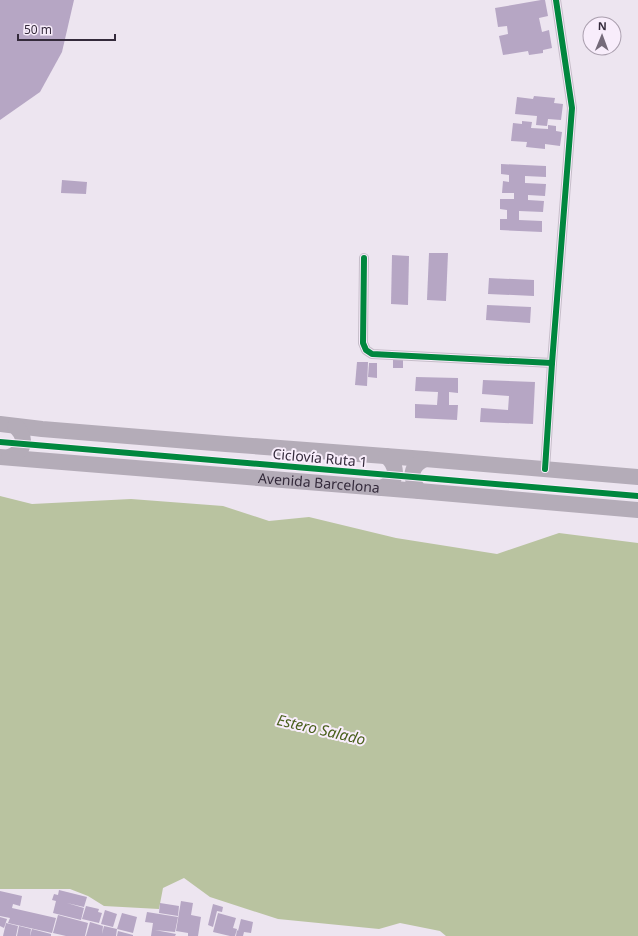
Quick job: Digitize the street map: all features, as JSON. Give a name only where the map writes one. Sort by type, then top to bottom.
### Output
[{"type":"main road","points":[[7,425],[253,447],[425,459],[638,477]]},
{"type":"main road","points":[[4,457],[15,455],[23,444],[23,437],[20,430],[7,425]]},
{"type":"main road","points":[[40,460],[34,456],[30,445],[31,438],[35,432],[42,429]]},
{"type":"main road","points":[[381,488],[392,482],[395,476],[395,468],[392,461],[386,456]]},
{"type":"main road","name":"Avenida Barcelona","points":[[4,457],[638,510]]},
{"type":"main road","points":[[419,491],[414,485],[412,477],[413,471],[420,462],[425,459]]},
{"type":"street","points":[[545,469],[572,108],[556,0]]},
{"type":"street","points":[[364,258],[363,343],[366,350],[372,354],[552,363]]},
{"type":"water","name":"Estero Salado","points":[[0,496],[32,504],[131,499],[223,506],[269,521],[309,517],[396,538],[497,554],[559,533],[638,543],[638,936],[446,936],[440,931],[400,923],[379,929],[278,919],[210,897],[184,878],[163,888],[159,909],[104,906],[88,896],[70,889],[0,889]]},
{"type":"building","points":[[0,0],[74,0],[62,52],[40,92],[0,120]]},
{"type":"building","points":[[545,0],[548,16],[539,18],[542,32],[549,30],[552,48],[543,50],[543,53],[529,55],[528,51],[503,55],[499,36],[508,34],[507,26],[498,27],[495,8]]},
{"type":"building","points":[[534,96],[555,98],[554,103],[563,104],[561,120],[548,119],[547,126],[536,125],[537,116],[515,114],[517,97],[533,99]]},
{"type":"building","points":[[522,121],[532,122],[531,128],[548,129],[548,125],[556,126],[556,131],[562,132],[560,146],[545,144],[545,149],[526,147],[527,142],[511,141],[513,123],[522,124]]},
{"type":"building","points":[[501,164],[546,166],[546,177],[525,176],[525,183],[546,184],[545,196],[528,195],[528,200],[544,201],[543,212],[519,211],[519,220],[542,221],[542,232],[500,230],[500,219],[507,219],[507,210],[500,209],[500,199],[514,199],[514,193],[502,193],[503,181],[509,182],[509,175],[501,174]]},
{"type":"building","points":[[62,180],[87,182],[86,194],[61,193]]},
{"type":"building","points":[[429,253],[448,253],[446,301],[427,300]]},
{"type":"building","points":[[392,255],[409,256],[408,305],[391,304]]},
{"type":"building","points":[[489,278],[534,280],[534,296],[488,294]]},
{"type":"building","points":[[487,305],[531,307],[530,323],[486,320]]},
{"type":"building","points":[[393,360],[403,360],[403,368],[393,368]]},
{"type":"building","points":[[357,362],[368,362],[367,386],[355,385]]},
{"type":"building","points":[[369,363],[377,363],[377,378],[368,377]]},
{"type":"building","points":[[416,377],[458,378],[458,393],[449,392],[449,405],[458,405],[457,420],[415,418],[415,404],[437,405],[438,392],[415,391]]},
{"type":"building","points":[[483,380],[535,382],[533,424],[480,422],[481,408],[508,410],[509,396],[482,394]]},
{"type":"building","points":[[59,890],[87,897],[84,907],[67,903],[84,908],[81,920],[53,913],[56,901],[52,900],[54,894],[58,895]]},
{"type":"building","points":[[0,891],[22,896],[20,906],[13,904],[12,908],[56,918],[52,933],[8,923],[10,918],[0,916]]},
{"type":"building","points":[[181,901],[193,903],[191,915],[201,917],[198,936],[188,936],[188,933],[176,931]]},
{"type":"building","points":[[160,903],[179,906],[178,916],[159,913]]},
{"type":"building","points":[[213,904],[223,907],[222,912],[217,911],[213,927],[208,925]]},
{"type":"building","points":[[86,906],[99,909],[98,912],[102,913],[99,923],[82,919]]},
{"type":"building","points":[[105,910],[117,914],[113,927],[101,924]]},
{"type":"building","points":[[147,912],[178,917],[175,932],[155,930],[176,934],[175,936],[151,936],[153,923],[145,922]]},
{"type":"building","points":[[122,913],[137,917],[133,933],[117,929]]},
{"type":"building","points":[[218,913],[236,918],[233,928],[237,929],[235,936],[213,932]]},
{"type":"building","points":[[58,915],[88,923],[85,936],[66,936],[53,933]]},
{"type":"building","points":[[0,917],[7,919],[4,928],[0,926]]},
{"type":"building","points":[[241,919],[253,922],[251,933],[244,932],[243,936],[236,936],[237,930],[238,931]]},
{"type":"building","points":[[90,922],[103,926],[102,934],[104,926],[117,929],[116,936],[86,936]]},
{"type":"building","points":[[6,923],[18,926],[16,936],[3,936]]},
{"type":"building","points":[[19,926],[31,929],[30,936],[17,936]]},
{"type":"building","points":[[32,929],[51,934],[51,936],[30,936]]},
{"type":"building","points":[[118,931],[133,935],[133,936],[117,936]]},
{"type":"cycle path","points":[[545,469],[572,108],[556,0]]},
{"type":"cycle path","points":[[364,258],[363,343],[366,350],[372,354],[552,363]]},
{"type":"cycle path","name":"Ciclovía Ruta 1","points":[[0,442],[638,496]]}]
